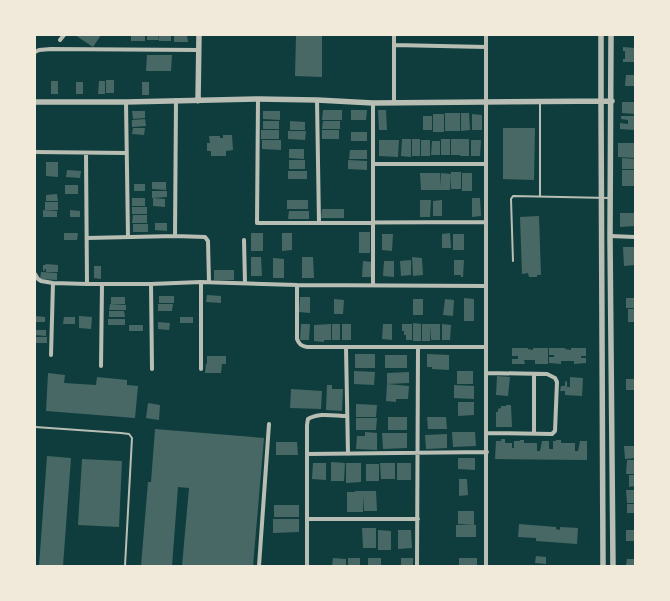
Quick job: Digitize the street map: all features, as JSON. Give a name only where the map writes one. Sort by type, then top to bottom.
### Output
[{"type":"street","points":[[60,40],[64,35]]},
{"type":"street","points":[[198,101],[199,35]]},
{"type":"street","points":[[394,35],[394,103]]},
{"type":"street","points":[[486,35],[486,566]]},
{"type":"street","points":[[601,35],[603,566]]},
{"type":"street","points":[[611,35],[612,101],[610,236],[613,566]]},
{"type":"street","points":[[394,45],[486,47]]},
{"type":"street","points":[[35,52],[39,50],[199,50]]},
{"type":"street","points":[[35,102],[126,102],[258,99],[373,103],[612,101]]},
{"type":"street","points":[[258,99],[257,223],[486,222]]},
{"type":"street","points":[[175,236],[176,100]]},
{"type":"street","points":[[317,100],[319,223]]},
{"type":"street","points":[[126,102],[128,237]]},
{"type":"street","points":[[373,103],[373,285]]},
{"type":"street","points":[[35,152],[127,153]]},
{"type":"street","points":[[86,153],[87,284]]},
{"type":"street","points":[[373,164],[486,164]]},
{"type":"street","points":[[86,238],[202,236],[208,241],[209,282]]},
{"type":"street","points":[[610,236],[635,237]]},
{"type":"street","points":[[244,240],[245,283]]},
{"type":"street","points":[[35,274],[41,281],[87,284],[209,282],[297,285],[486,286]]},
{"type":"street","points":[[51,355],[53,282]]},
{"type":"street","points":[[201,282],[201,369]]},
{"type":"street","points":[[101,366],[102,284]]},
{"type":"street","points":[[151,284],[152,369]]},
{"type":"street","points":[[297,285],[297,339],[299,344],[307,347],[486,348]]},
{"type":"street","points":[[346,347],[348,454]]},
{"type":"street","points":[[418,348],[418,566]]},
{"type":"street","points":[[486,373],[547,374],[552,375],[557,382],[556,429],[552,434],[487,433]]},
{"type":"street","points":[[534,374],[534,433]]},
{"type":"street","points":[[308,566],[308,419],[319,415],[347,416]]},
{"type":"street","points":[[259,566],[269,424]]},
{"type":"street","points":[[307,454],[487,452]]},
{"type":"street","points":[[307,519],[418,519]]},
{"type":"street","points":[[603,539],[613,540]]},
{"type":"lane","points":[[540,102],[540,196]]},
{"type":"lane","points":[[513,261],[512,198],[516,196],[540,196],[611,198]]},
{"type":"lane","points":[[35,427],[121,433],[128,434],[132,438],[125,566]]},
{"type":"building","points":[[75,35],[101,35],[93,47]]},
{"type":"building","points":[[131,35],[145,35],[145,41],[131,41]]},
{"type":"building","points":[[147,35],[158,35],[159,40],[147,40]]},
{"type":"building","points":[[159,35],[171,35],[171,41],[159,41]]},
{"type":"building","points":[[174,35],[187,35],[188,42],[174,42]]},
{"type":"building","points":[[296,35],[322,35],[322,77],[295,76]]},
{"type":"building","points":[[623,47],[635,48],[635,62],[623,62],[623,59],[625,59],[625,51],[623,51]]},
{"type":"building","points":[[147,55],[172,55],[171,71],[146,71]]},
{"type":"building","points":[[626,75],[635,75],[635,86],[625,86]]},
{"type":"building","points":[[106,80],[114,80],[114,93],[106,93]]},
{"type":"building","points":[[51,81],[58,81],[58,94],[51,94]]},
{"type":"building","points":[[99,81],[105,81],[105,94],[98,94]]},
{"type":"building","points":[[76,82],[83,82],[83,94],[76,94]]},
{"type":"building","points":[[142,82],[149,82],[149,95],[142,95]]},
{"type":"building","points":[[622,102],[635,102],[635,114],[622,113]]},
{"type":"building","points":[[323,110],[342,110],[342,120],[322,120]]},
{"type":"building","points":[[351,110],[367,110],[366,120],[351,120]]},
{"type":"building","points":[[378,110],[386,110],[387,130],[379,130]]},
{"type":"building","points":[[132,111],[145,111],[145,118],[133,119]]},
{"type":"building","points":[[263,111],[280,111],[280,120],[263,119]]},
{"type":"building","points":[[445,113],[460,113],[460,131],[445,131]]},
{"type":"building","points":[[461,113],[469,113],[470,130],[461,131]]},
{"type":"building","points":[[433,114],[444,114],[444,132],[433,132]]},
{"type":"building","points":[[472,114],[482,115],[482,130],[472,130]]},
{"type":"building","points":[[423,116],[432,116],[432,130],[423,130]]},
{"type":"building","points":[[621,116],[635,116],[635,130],[620,129],[620,123],[628,124],[628,120],[621,119]]},
{"type":"building","points":[[145,119],[146,126],[132,127],[132,120]]},
{"type":"building","points":[[263,121],[279,121],[279,129],[263,129]]},
{"type":"building","points":[[290,121],[305,122],[305,130],[290,130]]},
{"type":"building","points":[[323,121],[340,121],[340,129],[322,129]]},
{"type":"building","points":[[133,128],[145,128],[144,135],[132,134]]},
{"type":"building","points":[[503,128],[535,128],[534,180],[503,179]]},
{"type":"building","points":[[261,130],[279,130],[279,139],[261,139]]},
{"type":"building","points":[[322,130],[339,130],[339,139],[322,139]]},
{"type":"building","points":[[288,131],[306,131],[305,140],[288,139]]},
{"type":"building","points":[[351,132],[367,132],[367,141],[351,141]]},
{"type":"building","points":[[223,135],[232,135],[233,150],[226,151],[226,156],[211,156],[211,151],[207,151],[207,143],[210,143],[209,136],[220,136],[220,138],[223,138]]},
{"type":"building","points":[[402,139],[411,139],[411,157],[401,156]]},
{"type":"building","points":[[412,139],[420,139],[420,156],[412,156]]},
{"type":"building","points":[[441,139],[450,139],[450,155],[441,155]]},
{"type":"building","points":[[451,139],[469,139],[469,156],[460,156],[461,148],[460,155],[451,155]]},
{"type":"building","points":[[262,140],[281,140],[281,150],[262,149]]},
{"type":"building","points":[[379,140],[399,140],[398,157],[379,156]]},
{"type":"building","points":[[421,140],[430,140],[430,156],[421,156]]},
{"type":"building","points":[[471,140],[481,140],[480,156],[471,156]]},
{"type":"building","points":[[432,141],[440,141],[440,155],[431,155]]},
{"type":"building","points":[[618,143],[635,143],[635,158],[618,157]]},
{"type":"building","points":[[289,149],[304,149],[304,159],[289,158]]},
{"type":"building","points":[[350,150],[367,150],[367,159],[349,159]]},
{"type":"building","points":[[622,158],[635,159],[635,169],[622,169]]},
{"type":"building","points":[[289,160],[305,160],[305,169],[289,169]]},
{"type":"building","points":[[348,160],[367,161],[367,170],[348,169]]},
{"type":"building","points":[[46,162],[58,162],[58,177],[46,176]]},
{"type":"building","points":[[67,170],[81,171],[80,178],[66,177]]},
{"type":"building","points":[[622,170],[635,170],[635,186],[622,186]]},
{"type":"building","points":[[288,171],[307,171],[307,179],[288,179]]},
{"type":"building","points":[[451,172],[461,172],[461,189],[451,189]]},
{"type":"building","points":[[420,173],[440,173],[440,187],[441,173],[451,174],[450,190],[421,190]]},
{"type":"building","points":[[462,173],[472,173],[472,191],[462,191]]},
{"type":"building","points":[[152,182],[166,182],[166,190],[152,189]]},
{"type":"building","points":[[134,184],[145,184],[145,191],[134,191]]},
{"type":"building","points":[[65,185],[78,185],[78,194],[65,194]]},
{"type":"building","points":[[152,191],[167,191],[167,197],[152,198]]},
{"type":"building","points":[[57,194],[58,201],[46,201],[46,195]]},
{"type":"building","points":[[132,198],[145,198],[145,206],[132,206]]},
{"type":"building","points":[[153,198],[165,199],[165,207],[153,206]]},
{"type":"building","points":[[472,198],[480,198],[481,216],[472,217]]},
{"type":"building","points":[[287,200],[308,200],[308,209],[287,209]]},
{"type":"building","points":[[420,200],[431,200],[430,217],[420,217]]},
{"type":"building","points":[[442,200],[442,216],[433,216],[433,201]]},
{"type":"building","points":[[45,202],[58,202],[58,210],[45,210]]},
{"type":"building","points":[[132,207],[147,207],[147,214],[132,214]]},
{"type":"building","points":[[322,209],[344,209],[344,218],[321,218]]},
{"type":"building","points":[[43,210],[57,211],[57,217],[43,217]]},
{"type":"building","points":[[70,210],[80,211],[80,217],[70,217]]},
{"type":"building","points":[[289,211],[309,211],[309,219],[288,219]]},
{"type":"building","points":[[620,213],[635,213],[635,226],[620,227]]},
{"type":"building","points":[[133,215],[147,215],[147,223],[132,223]]},
{"type":"building","points":[[539,216],[541,275],[537,275],[537,277],[529,277],[528,273],[522,274],[520,217]]},
{"type":"building","points":[[155,223],[167,223],[167,231],[155,230]]},
{"type":"building","points":[[133,224],[148,224],[148,232],[133,232]]},
{"type":"building","points":[[359,232],[370,232],[370,253],[359,253]]},
{"type":"building","points":[[64,233],[78,233],[77,240],[64,240]]},
{"type":"building","points":[[251,233],[263,233],[263,251],[251,251]]},
{"type":"building","points":[[282,233],[292,233],[292,250],[282,251]]},
{"type":"building","points":[[450,233],[451,248],[442,248],[442,234]]},
{"type":"building","points":[[382,234],[393,234],[392,251],[382,250]]},
{"type":"building","points":[[453,234],[464,234],[464,250],[453,250]]},
{"type":"building","points":[[623,247],[635,247],[635,265],[624,266]]},
{"type":"building","points":[[251,257],[261,257],[262,276],[251,276]]},
{"type":"building","points":[[302,257],[313,257],[314,278],[302,278]]},
{"type":"building","points":[[412,257],[422,258],[423,275],[413,276]]},
{"type":"building","points":[[273,258],[284,259],[284,278],[273,278]]},
{"type":"building","points":[[411,260],[411,275],[401,276],[400,261]]},
{"type":"building","points":[[454,260],[464,260],[463,277],[461,277],[461,275],[454,275]]},
{"type":"building","points":[[363,261],[372,262],[371,277],[362,277]]},
{"type":"building","points":[[384,261],[394,261],[394,277],[383,276]]},
{"type":"building","points":[[43,265],[58,265],[58,272],[46,272],[46,269],[43,271]]},
{"type":"building","points":[[94,266],[101,266],[101,279],[94,278]]},
{"type":"building","points":[[214,270],[234,270],[234,280],[214,280]]},
{"type":"building","points":[[41,272],[57,273],[57,280],[40,279]]},
{"type":"building","points":[[207,295],[221,296],[221,303],[206,302]]},
{"type":"building","points":[[159,296],[174,296],[174,303],[159,303]]},
{"type":"building","points":[[111,297],[125,297],[125,304],[111,304]]},
{"type":"building","points":[[300,297],[310,297],[310,313],[299,312]]},
{"type":"building","points":[[464,298],[474,299],[474,321],[464,321]]},
{"type":"building","points":[[626,298],[635,298],[635,308],[626,308]]},
{"type":"building","points":[[334,299],[344,300],[343,314],[334,314]]},
{"type":"building","points":[[413,299],[423,299],[423,315],[413,315]]},
{"type":"building","points":[[445,299],[454,300],[453,316],[443,315]]},
{"type":"building","points":[[110,304],[126,305],[126,310],[109,310]]},
{"type":"building","points":[[158,304],[173,304],[172,311],[158,311]]},
{"type":"building","points":[[628,309],[635,309],[635,322],[628,322]]},
{"type":"building","points":[[109,311],[124,311],[125,317],[109,317]]},
{"type":"building","points":[[35,316],[45,317],[45,322],[35,322]]},
{"type":"building","points":[[79,316],[92,317],[91,329],[79,328]]},
{"type":"building","points":[[64,317],[75,317],[75,324],[63,324]]},
{"type":"building","points":[[180,317],[193,317],[193,323],[180,323]]},
{"type":"building","points":[[108,319],[125,319],[125,325],[108,325]]},
{"type":"building","points":[[158,322],[170,323],[169,330],[158,329]]},
{"type":"building","points":[[413,323],[421,324],[421,341],[413,341]]},
{"type":"building","points":[[301,324],[310,324],[309,340],[300,340]]},
{"type":"building","points":[[331,324],[331,340],[324,340],[324,342],[314,341],[314,325]]},
{"type":"building","points":[[332,324],[340,324],[340,340],[332,340]]},
{"type":"building","points":[[342,324],[351,324],[351,340],[342,340]]},
{"type":"building","points":[[383,324],[392,324],[392,340],[382,339]]},
{"type":"building","points":[[402,324],[412,324],[412,340],[406,340],[406,335],[404,335],[404,331],[402,331]]},
{"type":"building","points":[[422,324],[440,324],[440,340],[431,340],[430,326],[430,341],[422,341]]},
{"type":"building","points":[[442,324],[451,325],[450,340],[442,340]]},
{"type":"building","points":[[129,325],[143,325],[143,331],[129,331]]},
{"type":"building","points":[[35,330],[46,330],[46,336],[35,335]]},
{"type":"building","points":[[35,337],[47,337],[47,343],[35,343]]},
{"type":"building","points":[[512,348],[528,348],[533,350],[533,348],[548,348],[548,364],[535,364],[535,360],[524,360],[525,364],[512,364],[512,359],[518,359],[518,356],[512,356]]},
{"type":"building","points":[[549,348],[565,348],[571,350],[571,348],[586,348],[586,356],[581,356],[581,358],[586,358],[586,363],[574,364],[574,361],[561,361],[561,364],[549,363],[549,357],[554,357],[554,355],[549,355]]},
{"type":"building","points":[[355,354],[375,354],[375,368],[355,368]]},
{"type":"building","points":[[427,354],[449,355],[449,370],[432,369],[432,367],[427,367]]},
{"type":"building","points":[[385,355],[407,355],[407,368],[385,368]]},
{"type":"building","points":[[207,356],[226,356],[226,364],[207,364]]},
{"type":"building","points":[[206,364],[222,364],[221,373],[205,373]]},
{"type":"building","points":[[354,371],[375,372],[374,385],[354,384]]},
{"type":"building","points":[[457,371],[473,371],[473,384],[457,384]]},
{"type":"building","points":[[409,372],[409,383],[387,384],[387,373]]},
{"type":"building","points":[[48,373],[65,375],[64,383],[96,385],[97,377],[127,380],[127,385],[138,386],[135,418],[46,411]]},
{"type":"building","points":[[497,376],[510,377],[508,396],[496,395]]},
{"type":"building","points":[[570,377],[583,378],[582,396],[565,395],[565,391],[560,391],[561,386],[565,386],[565,381],[567,382],[567,387],[570,387]]},
{"type":"building","points":[[626,379],[635,379],[635,390],[626,390]]},
{"type":"building","points":[[387,384],[409,386],[408,399],[396,399],[396,402],[386,401]]},
{"type":"building","points":[[327,385],[332,385],[332,389],[343,389],[342,411],[326,410]]},
{"type":"building","points":[[454,385],[474,386],[474,399],[454,398]]},
{"type":"building","points":[[291,389],[322,391],[321,409],[290,408]]},
{"type":"building","points":[[458,402],[474,402],[474,415],[458,416]]},
{"type":"building","points":[[148,403],[160,405],[159,420],[146,418]]},
{"type":"building","points":[[356,404],[377,405],[376,417],[356,417]]},
{"type":"building","points":[[511,405],[512,427],[496,427],[496,412],[498,412],[498,409],[501,408],[501,406]]},
{"type":"building","points":[[388,417],[407,417],[407,430],[388,430]]},
{"type":"building","points":[[427,417],[446,417],[447,429],[428,429]]},
{"type":"building","points":[[356,418],[377,418],[376,430],[356,430]]},
{"type":"building","points":[[155,429],[264,438],[253,566],[182,566],[189,488],[178,487],[172,566],[141,566],[148,482],[151,482]]},
{"type":"building","points":[[365,432],[377,433],[377,450],[356,449],[357,436],[365,436]]},
{"type":"building","points":[[452,432],[475,432],[476,446],[453,447]]},
{"type":"building","points":[[382,433],[407,433],[407,448],[383,449]]},
{"type":"building","points":[[447,434],[447,448],[426,449],[425,435]]},
{"type":"building","points":[[501,439],[505,439],[505,443],[512,443],[512,448],[514,448],[514,441],[524,440],[524,443],[537,443],[537,451],[540,451],[542,441],[549,441],[549,449],[553,449],[553,441],[556,440],[561,440],[561,443],[575,443],[575,451],[578,451],[580,441],[587,441],[587,460],[495,459],[496,441],[501,441]]},
{"type":"building","points":[[276,442],[297,442],[298,455],[276,455]]},
{"type":"building","points":[[624,446],[635,446],[635,458],[625,459]]},
{"type":"building","points":[[47,456],[71,458],[63,566],[39,566]]},
{"type":"building","points":[[458,458],[475,458],[475,470],[458,469]]},
{"type":"building","points":[[82,459],[122,461],[119,527],[78,525]]},
{"type":"building","points":[[627,460],[635,460],[635,474],[626,474]]},
{"type":"building","points":[[331,462],[345,463],[344,481],[331,481]]},
{"type":"building","points":[[313,463],[326,463],[326,480],[312,479]]},
{"type":"building","points":[[346,463],[361,463],[361,482],[346,483]]},
{"type":"building","points":[[380,463],[395,463],[395,479],[381,479]]},
{"type":"building","points":[[397,463],[411,463],[411,480],[397,480]]},
{"type":"building","points":[[366,464],[379,464],[379,481],[366,481]]},
{"type":"building","points":[[629,475],[635,475],[635,486],[629,487]]},
{"type":"building","points":[[459,479],[467,479],[468,495],[459,496]]},
{"type":"building","points":[[626,490],[635,490],[635,503],[627,503]]},
{"type":"building","points":[[376,491],[377,511],[364,511],[363,495],[363,512],[347,512],[347,492]]},
{"type":"building","points":[[627,504],[635,504],[635,513],[627,513]]},
{"type":"building","points":[[274,505],[299,505],[299,517],[274,517]]},
{"type":"building","points":[[458,511],[474,511],[474,525],[458,524]]},
{"type":"building","points":[[273,519],[299,519],[299,532],[273,533]]},
{"type":"building","points":[[519,524],[556,527],[556,529],[560,530],[560,527],[578,528],[577,544],[536,541],[536,538],[518,537]]},
{"type":"building","points":[[456,525],[476,525],[476,537],[456,537]]},
{"type":"building","points":[[362,528],[376,528],[376,548],[363,548]]},
{"type":"building","points":[[378,530],[391,531],[391,550],[378,550]]},
{"type":"building","points":[[398,530],[411,530],[412,548],[398,549]]},
{"type":"building","points":[[626,530],[635,530],[635,541],[626,541]]},
{"type":"building","points":[[536,556],[546,557],[546,564],[535,563]]},
{"type":"building","points":[[333,558],[346,559],[346,566],[332,566]]},
{"type":"building","points":[[348,558],[360,558],[360,566],[348,566]]},
{"type":"building","points":[[368,558],[381,558],[381,566],[368,566]]},
{"type":"building","points":[[401,558],[413,558],[413,566],[401,566]]},
{"type":"building","points":[[459,558],[477,558],[477,566],[459,566]]},
{"type":"building","points":[[627,559],[635,559],[635,566],[626,566]]}]
